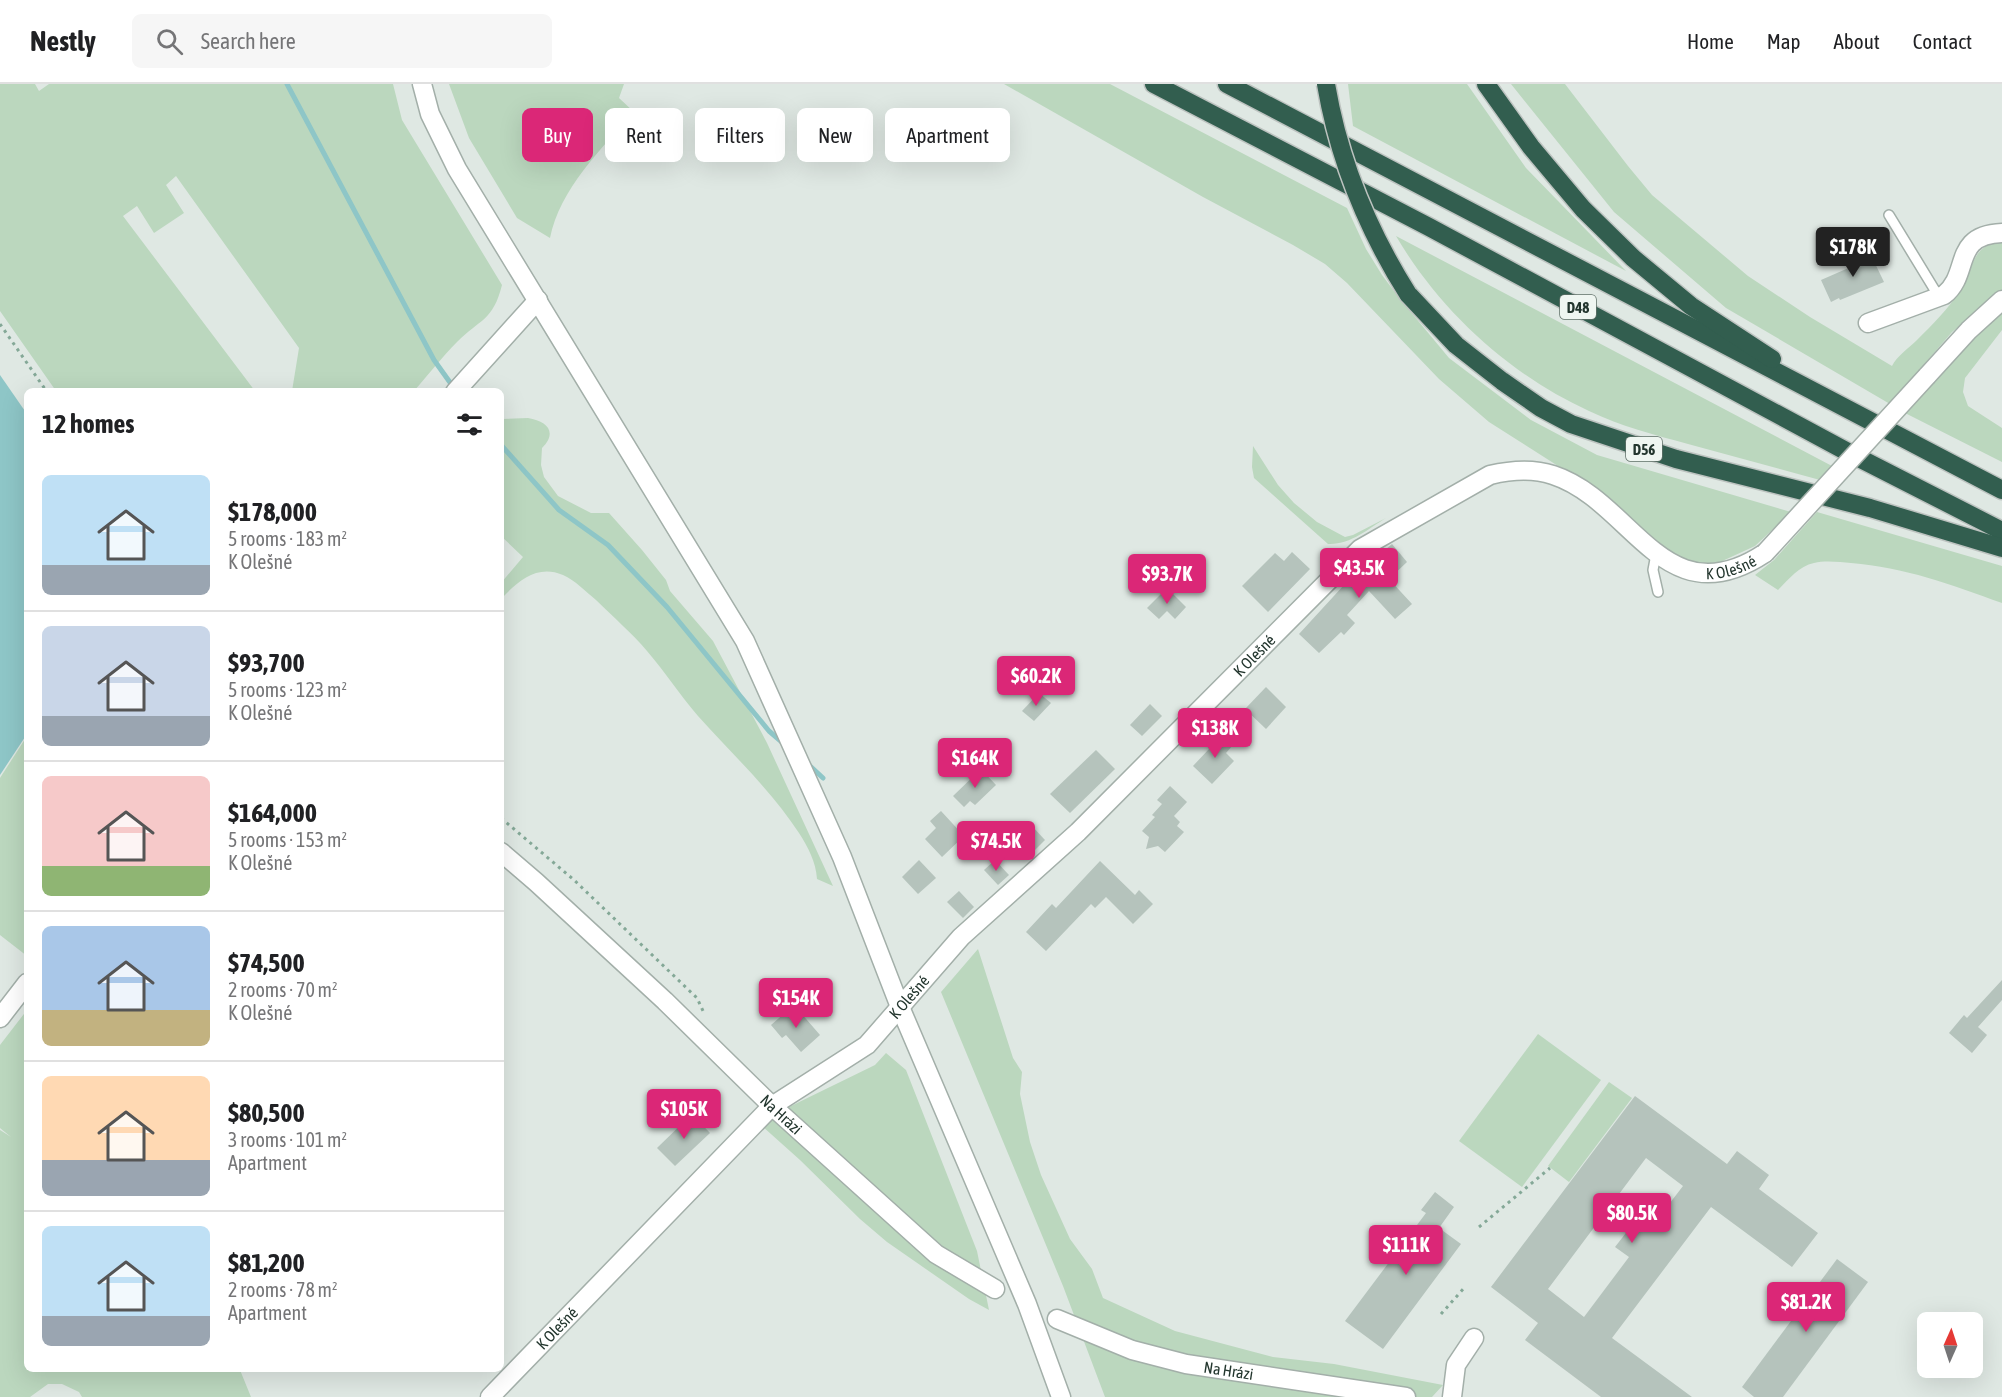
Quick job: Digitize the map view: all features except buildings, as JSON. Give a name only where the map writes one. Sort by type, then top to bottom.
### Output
[{"type":"highway","name":"D48","points":[[1154,84],[1430,227],[1857,457],[2002,531]]},
{"type":"highway","name":"D48","points":[[1227,84],[2002,490]]},
{"type":"highway","name":"D56","points":[[1326,84],[1338,139],[1359,204],[1390,265],[1408,294],[1456,345],[1541,408],[1571,424],[1599,435],[1676,459],[1870,508],[2002,548]]},
{"type":"highway","points":[[1486,84],[1538,156],[1582,209],[1633,258],[1691,306],[1868,421]]},
{"type":"street","points":[[422,84],[430,114],[457,169],[745,641],[842,858],[900,1007],[1026,1304],[1061,1397]]},
{"type":"street","points":[[1868,323],[1939,297],[1949,291],[1968,247],[1984,236],[2002,233]]},
{"type":"street","points":[[459,387],[538,300]]},
{"type":"street","name":"K Olešné","points":[[490,1397],[772,1106],[867,1045],[962,937],[1078,832],[1360,549],[1490,475],[1525,470],[1554,475],[1578,488],[1656,554],[1678,567],[1703,572],[1722,571],[1742,566],[1765,553],[1970,330],[2002,300]]},
{"type":"street","name":"Na Hrázi","points":[[504,855],[656,993],[772,1106],[936,1254],[995,1289]]},
{"type":"street","points":[[0,1018],[24,987]]},
{"type":"street","name":"Na Hrázi","points":[[1057,1319],[1132,1350],[1186,1364],[1406,1397]]},
{"type":"street","points":[[1452,1397],[1456,1365],[1474,1338]]},
{"type":"lane","points":[[1889,215],[1939,297]]},
{"type":"lane","points":[[1656,554],[1653,570],[1658,592]]},
{"type":"path","points":[[0,324],[44,388]]},
{"type":"path","points":[[504,821],[574,880],[617,921],[697,998],[703,1012]]},
{"type":"path","points":[[1479,1227],[1550,1167]]},
{"type":"path","points":[[1441,1314],[1465,1287]]},
{"type":"green space","points":[[0,84],[35,84],[39,91],[49,84],[393,84],[402,120],[502,285],[490,313],[457,342],[417,388],[292,388],[299,348],[176,176],[166,185],[184,213],[154,233],[137,206],[123,216],[253,388],[54,388],[0,311]]},
{"type":"green space","points":[[449,84],[624,84],[619,98],[630,108],[605,108],[605,145],[593,158],[593,108],[522,108],[522,162],[590,162],[572,186],[563,203],[550,238],[517,218],[469,138]]},
{"type":"green space","points":[[1004,84],[1110,84],[1347,208],[1366,249],[1382,275],[1449,358],[1531,420],[1597,455],[1791,512],[1755,546],[1718,563],[1706,565],[1672,555],[1580,480],[1489,422],[1439,379],[1347,283],[1325,264]]},
{"type":"green space","points":[[1348,84],[1467,84],[1526,168],[1626,271],[1353,126]]},
{"type":"green space","points":[[1511,84],[1565,84],[1652,195],[1748,276],[1810,317],[1892,366],[1955,298],[1965,283],[1978,253],[1992,244],[2002,242],[2002,291],[1952,332],[1890,404],[1726,308],[1614,212]]},
{"type":"green space","points":[[1396,236],[1832,466],[1820,480],[1638,430],[1601,416],[1560,396],[1505,360],[1479,338],[1434,290]]},
{"type":"green space","points":[[2002,308],[2002,330],[1965,378],[1963,392],[1968,406],[2002,428],[2002,462],[1905,413]]},
{"type":"green space","points":[[504,419],[535,419],[548,428],[550,432],[542,448],[541,465],[544,477],[558,496],[591,513],[609,513],[642,550],[666,580],[670,591],[713,641],[767,743],[833,886],[817,879],[813,861],[805,844],[776,802],[698,716],[641,644],[596,600],[572,580],[554,572],[536,573],[529,576],[504,596],[504,579],[523,557],[504,539]]},
{"type":"green space","points":[[1253,446],[1278,485],[1294,503],[1317,522],[1345,537],[1386,518],[1351,539],[1328,544],[1254,478]]},
{"type":"green space","points":[[1817,512],[2002,566],[2002,603],[1928,578],[1871,565],[1814,563],[1799,570],[1778,590],[1755,575],[1774,560]]},
{"type":"green space","points":[[24,741],[24,954],[0,935],[0,778]]},
{"type":"green space","points":[[978,949],[1013,1058],[1022,1072],[1020,1094],[1030,1142],[1041,1175],[1070,1239],[1092,1269],[1103,1298],[1175,1331],[1273,1357],[1334,1364],[1443,1385],[1432,1397],[1105,1397],[1063,1286],[941,992]]},
{"type":"green space","points":[[24,1014],[24,1372],[241,1372],[251,1397],[82,1397],[79,1392],[62,1384],[48,1384],[30,1397],[0,1397],[0,1130],[11,1137],[0,1128],[0,1045]]},
{"type":"green space","points":[[1538,1034],[1601,1080],[1522,1187],[1459,1141]]},
{"type":"green space","points":[[886,1053],[906,1070],[977,1251],[989,1310],[969,1299],[887,1242],[761,1125],[791,1106],[875,1065]]},
{"type":"green space","points":[[1609,1082],[1632,1098],[1569,1182],[1548,1166]]},
{"type":"water","points":[[0,375],[24,410],[24,739],[0,775]]},
{"type":"waterway","points":[[287,84],[434,360],[454,388]]},
{"type":"waterway","points":[[504,448],[559,510],[608,545],[667,607],[769,731],[783,743]]},
{"type":"waterway","points":[[809,765],[823,778]]}]
